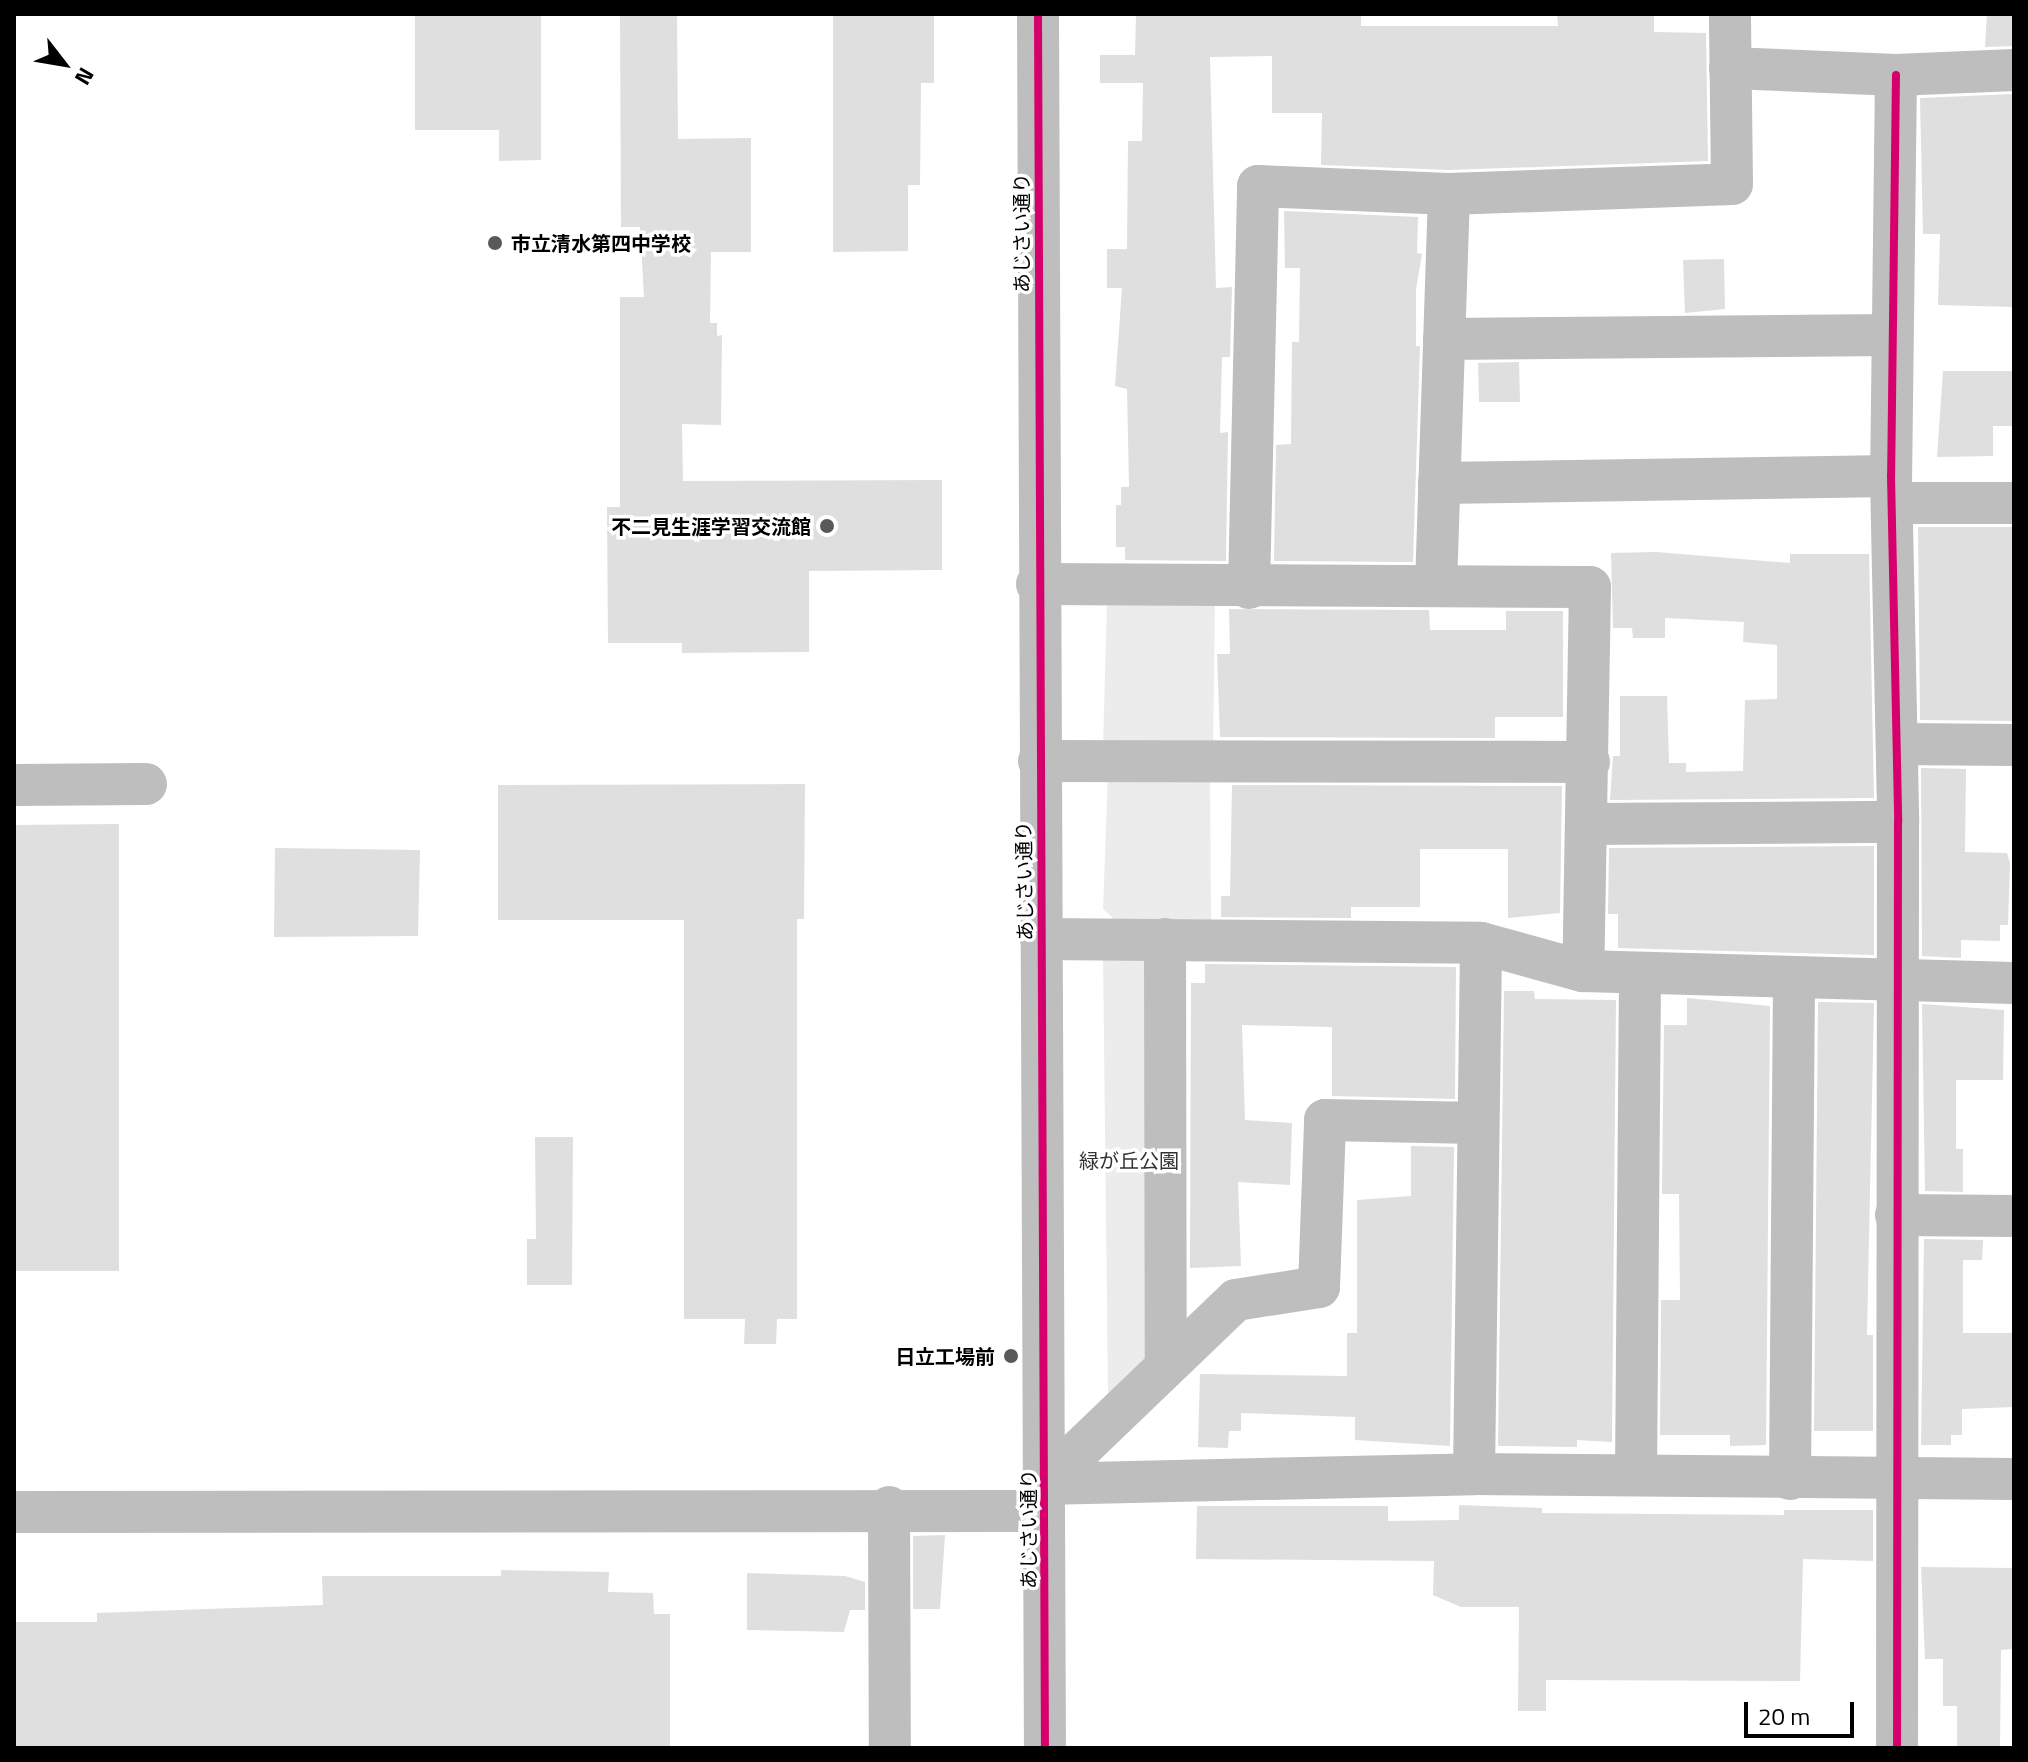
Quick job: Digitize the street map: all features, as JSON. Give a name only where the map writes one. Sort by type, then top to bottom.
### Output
[{"type":"street","name":"あじさい通り","points":[[1038,14],[1037,584],[1045,1748]]},
{"type":"street","points":[[1249,588],[1258,186],[1449,194],[1732,184],[1730,14]]},
{"type":"street","points":[[1730,68],[1896,75],[2014,70]]},
{"type":"street","points":[[1896,75],[1891,490],[1898,822],[1894,981],[1899,1479],[1897,1748]]},
{"type":"street","points":[[1436,586],[1449,194]]},
{"type":"street","points":[[1444,339],[1891,335]]},
{"type":"street","points":[[1439,483],[1891,490],[2014,503]]},
{"type":"street","points":[[1037,584],[1249,588],[1590,587],[1583,971]]},
{"type":"street","points":[[1897,744],[2014,745]]},
{"type":"street","points":[[1039,761],[1589,762]]},
{"type":"street","points":[[14,785],[146,784]]},
{"type":"street","points":[[1587,824],[1898,822]]},
{"type":"street","points":[[1041,939],[1481,943],[1583,971],[2014,983]]},
{"type":"street","points":[[1165,939],[1166,1366]]},
{"type":"street","points":[[1474,1474],[1481,943]]},
{"type":"street","points":[[1636,1475],[1640,973]]},
{"type":"street","points":[[1790,1479],[1794,978]]},
{"type":"street","points":[[1044,1497],[1166,1366],[1236,1300],[1319,1287],[1325,1120],[1477,1123]]},
{"type":"street","points":[[1896,1215],[2014,1216]]},
{"type":"street","points":[[14,1512],[889,1507],[1474,1474],[2014,1479]]},
{"type":"street","points":[[889,1507],[890,1748]]},
{"type":"green space","points":[[1107,602],[1215,603],[1213,748],[1103,746]]},
{"type":"green space","points":[[1210,770],[1211,921],[1116,921],[1103,909],[1108,772]]},
{"type":"green space","name":"緑が丘公園","points":[[1103,953],[1151,955],[1152,1366],[1108,1394]]},
{"type":"building","points":[[415,14],[541,14],[541,160],[499,161],[499,130],[415,130]]},
{"type":"building","points":[[620,14],[677,14],[678,139],[751,138],[751,252],[711,252],[710,323],[717,323],[717,336],[722,335],[721,425],[682,424],[683,481],[942,480],[942,570],[809,571],[809,652],[682,653],[682,643],[608,643],[607,507],[620,507],[620,297],[644,297],[640,227],[621,227]]},
{"type":"building","points":[[833,14],[934,14],[934,83],[921,83],[920,185],[908,185],[908,251],[833,252]]},
{"type":"building","points":[[1136,14],[1361,14],[1361,26],[1558,26],[1557,14],[1654,14],[1654,32],[1706,33],[1708,161],[1449,170],[1321,165],[1322,113],[1272,113],[1272,56],[1210,57],[1216,288],[1232,287],[1230,357],[1222,357],[1220,433],[1228,432],[1226,561],[1125,560],[1125,547],[1116,547],[1116,505],[1121,505],[1121,487],[1129,487],[1127,389],[1115,386],[1122,288],[1107,288],[1107,249],[1127,249],[1128,141],[1142,141],[1143,83],[1100,83],[1100,55],[1135,55]]},
{"type":"building","points":[[1987,14],[2014,14],[2014,46],[1985,47]]},
{"type":"building","points":[[2014,94],[2014,307],[1938,305],[1940,234],[1923,234],[1920,98]]},
{"type":"building","points":[[1284,211],[1418,217],[1417,253],[1422,254],[1416,289],[1416,346],[1420,346],[1413,562],[1274,561],[1276,445],[1291,444],[1292,342],[1299,342],[1300,268],[1285,268]]},
{"type":"building","points":[[1724,259],[1725,309],[1685,313],[1683,260]]},
{"type":"building","points":[[1519,362],[1520,402],[1479,402],[1478,363]]},
{"type":"building","points":[[1943,371],[2012,371],[2012,426],[1993,426],[1993,456],[1937,457]]},
{"type":"building","points":[[1918,527],[2014,527],[2014,721],[1920,720]]},
{"type":"building","points":[[1656,552],[1790,563],[1790,554],[1869,554],[1874,798],[1610,800],[1613,756],[1620,756],[1620,696],[1667,696],[1669,763],[1686,763],[1686,772],[1743,771],[1745,700],[1777,699],[1777,645],[1743,642],[1744,622],[1665,618],[1665,638],[1633,638],[1632,628],[1613,628],[1611,553]]},
{"type":"building","points":[[1229,609],[1429,610],[1430,630],[1506,630],[1506,611],[1563,611],[1563,717],[1495,717],[1495,738],[1220,737],[1217,654],[1230,654]]},
{"type":"building","points":[[1921,768],[1966,769],[1965,852],[2007,853],[2010,863],[2008,925],[2000,925],[2000,941],[1961,940],[1961,958],[1922,956]]},
{"type":"building","points":[[805,784],[804,919],[797,919],[797,1319],[777,1319],[776,1344],[744,1344],[745,1319],[684,1319],[684,920],[498,920],[498,785]]},
{"type":"building","points":[[1232,785],[1562,786],[1560,913],[1508,918],[1508,849],[1420,849],[1420,907],[1351,907],[1351,918],[1221,917],[1221,896],[1230,896]]},
{"type":"building","points":[[119,824],[119,1271],[14,1271],[14,825]]},
{"type":"building","points":[[1874,846],[1874,955],[1618,948],[1618,914],[1608,914],[1609,848]]},
{"type":"building","points":[[275,848],[420,850],[418,936],[274,937]]},
{"type":"building","points":[[1205,964],[1456,967],[1455,1099],[1332,1096],[1332,1027],[1242,1025],[1245,1120],[1292,1123],[1290,1185],[1238,1182],[1241,1266],[1190,1268],[1191,983],[1205,983]]},
{"type":"building","points":[[1504,991],[1534,991],[1535,999],[1616,1000],[1612,1442],[1577,1440],[1577,1447],[1498,1446]]},
{"type":"building","points":[[1687,998],[1770,1006],[1766,1445],[1730,1446],[1730,1435],[1660,1435],[1661,1300],[1680,1300],[1679,1194],[1662,1194],[1664,1025],[1687,1025]]},
{"type":"building","points":[[1818,1002],[1874,1003],[1867,1335],[1873,1335],[1873,1431],[1814,1431]]},
{"type":"building","points":[[1922,1004],[2004,1010],[2003,1080],[1956,1080],[1956,1149],[1963,1149],[1963,1192],[1925,1191]]},
{"type":"building","points":[[535,1137],[573,1137],[572,1285],[527,1285],[527,1239],[536,1239]]},
{"type":"building","points":[[1411,1146],[1454,1147],[1450,1446],[1355,1440],[1355,1417],[1241,1413],[1241,1431],[1229,1431],[1228,1448],[1198,1447],[1200,1374],[1347,1376],[1347,1333],[1357,1333],[1357,1200],[1411,1196]]},
{"type":"building","points":[[1924,1239],[1983,1240],[1982,1260],[1963,1260],[1963,1333],[2014,1333],[2014,1407],[1962,1409],[1962,1435],[1951,1435],[1951,1445],[1921,1445]]},
{"type":"building","points":[[1459,1505],[1542,1508],[1542,1513],[1784,1515],[1784,1510],[1873,1510],[1873,1561],[1803,1559],[1800,1681],[1546,1680],[1546,1711],[1518,1711],[1519,1607],[1461,1607],[1433,1595],[1434,1561],[1196,1559],[1197,1506],[1388,1506],[1388,1521],[1459,1520]]},
{"type":"building","points":[[945,1535],[940,1609],[913,1609],[913,1536]]},
{"type":"building","points":[[1921,1567],[2014,1568],[2014,1649],[2001,1650],[2000,1748],[1957,1748],[1957,1706],[1943,1706],[1943,1659],[1925,1659]]},
{"type":"building","points":[[501,1570],[609,1572],[608,1592],[653,1593],[654,1614],[670,1614],[670,1748],[14,1748],[14,1622],[97,1622],[97,1613],[323,1605],[322,1576],[501,1576]]},
{"type":"building","points":[[747,1573],[845,1576],[865,1582],[865,1610],[850,1610],[844,1632],[747,1630]]},
{"type":"cycle path","points":[[1038,14],[1045,1748]]},
{"type":"cycle path","points":[[1896,75],[1891,476],[1898,822],[1897,1748]]},
{"type":"place","name":"市立清水第四中学校","points":[[495,243]]},
{"type":"place","name":"不二見生涯学習交流館","points":[[827,526]]},
{"type":"place","name":"日立工場前","points":[[1011,1356]]}]
